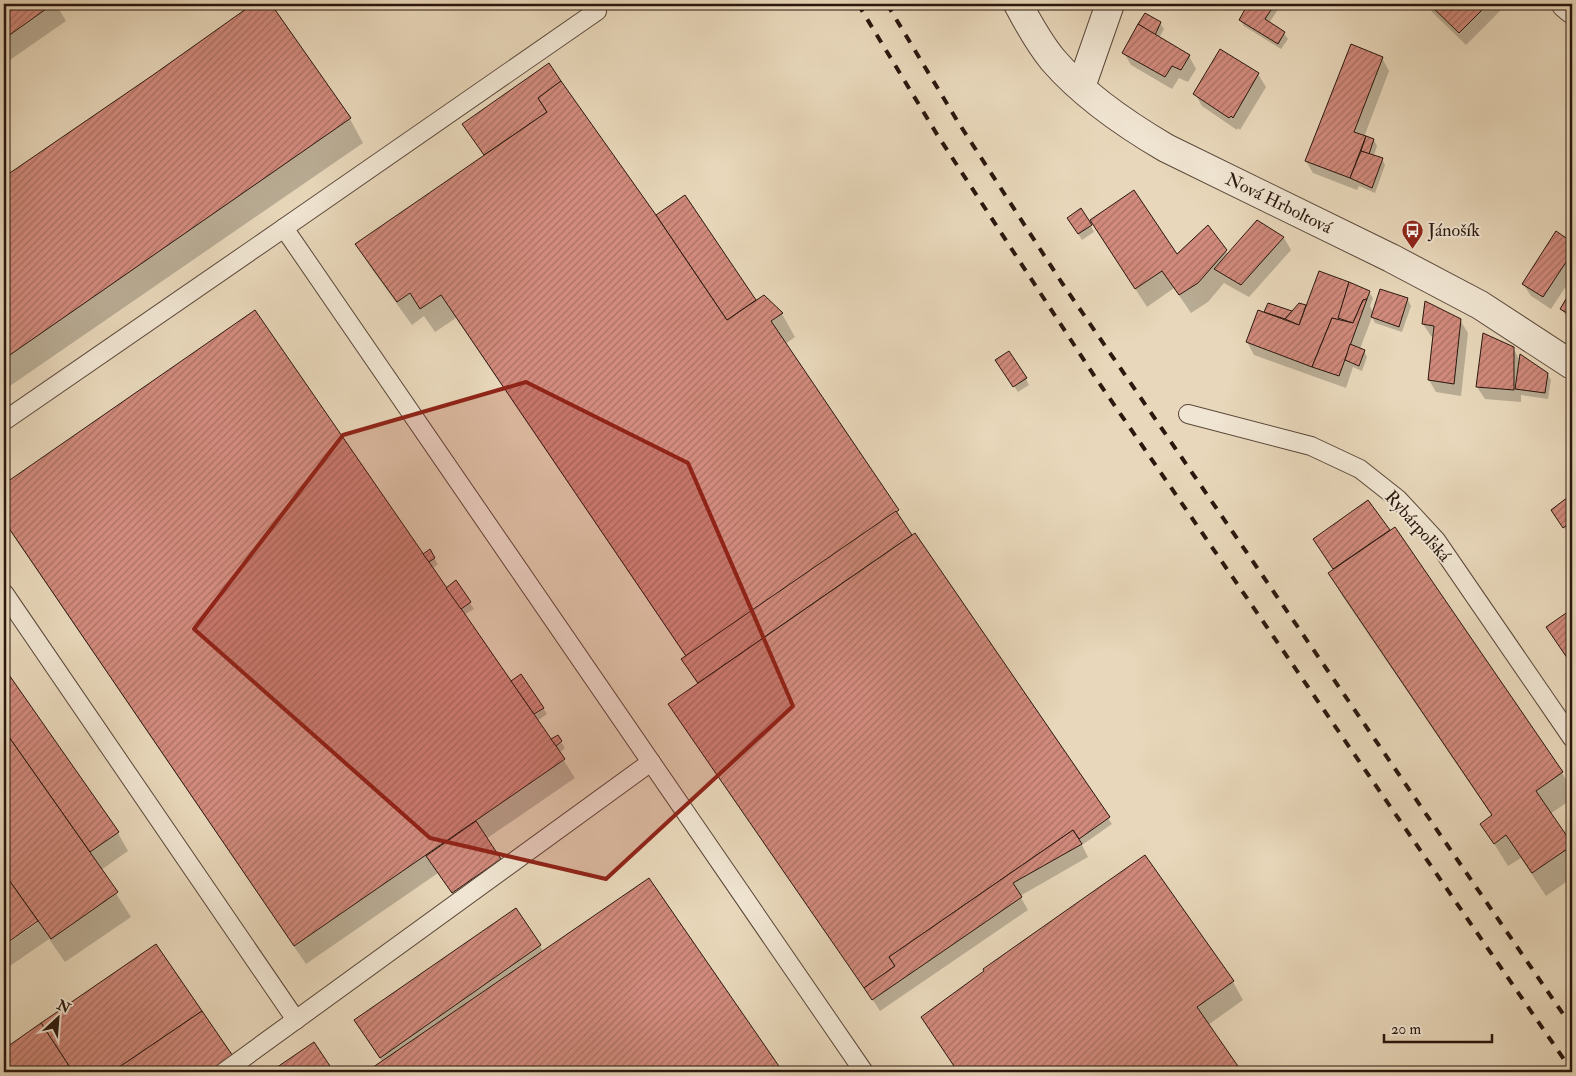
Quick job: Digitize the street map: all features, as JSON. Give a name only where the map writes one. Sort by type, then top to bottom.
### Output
[{"type":"street","name":"Nová Hrboltová","points":[[1018,4],[1028,24],[1053,60],[1114,115],[1139,132],[1166,148],[1382,254],[1480,305],[1572,365]]},
{"type":"street","points":[[1081,87],[1110,4]]},
{"type":"street","points":[[1566,4],[1572,9]]},
{"type":"lane","points":[[4,421],[597,11],[596,4]]},
{"type":"lane","points":[[284,228],[864,1072]]},
{"type":"lane","name":"Rybárpoľská","points":[[1188,414],[1311,446],[1360,469],[1398,499],[1436,540],[1572,738]]},
{"type":"lane","points":[[4,593],[296,1020]]},
{"type":"lane","points":[[224,1072],[651,762]]},
{"type":"highlighted area","points":[[526,382],[688,463],[793,706],[606,879],[430,838],[194,629],[343,435]]},
{"type":"building","points":[[4,4],[53,4],[4,39]]},
{"type":"building","points":[[253,4],[271,4],[351,118],[4,359],[4,177]]},
{"type":"building","points":[[1248,4],[1275,4],[1265,19],[1285,32],[1278,44],[1239,20]]},
{"type":"building","points":[[1429,4],[1488,4],[1459,33]]},
{"type":"building","points":[[1145,13],[1161,22],[1155,35],[1138,24]]},
{"type":"building","points":[[1138,24],[1190,55],[1181,70],[1172,66],[1165,77],[1122,53]]},
{"type":"building","points":[[1351,44],[1383,57],[1354,132],[1366,136],[1350,178],[1305,161]]},
{"type":"building","points":[[1220,49],[1259,73],[1233,118],[1231,116],[1229,118],[1193,94]]},
{"type":"building","points":[[549,63],[561,81],[538,98],[547,112],[484,155],[462,124]]},
{"type":"building","points":[[561,81],[656,215],[727,320],[764,295],[783,313],[771,321],[899,510],[686,656],[441,295],[420,309],[410,293],[397,302],[355,244],[547,112],[538,98]]},
{"type":"building","points":[[1366,136],[1374,139],[1369,154],[1361,151]]},
{"type":"building","points":[[1361,151],[1383,158],[1372,188],[1350,178]]},
{"type":"building","points":[[1134,190],[1177,254],[1208,225],[1227,250],[1198,283],[1179,295],[1162,271],[1135,289],[1090,220]]},
{"type":"building","points":[[685,195],[756,300],[727,320],[656,215]]},
{"type":"building","points":[[1081,208],[1092,225],[1078,234],[1067,218]]},
{"type":"building","points":[[1257,220],[1284,237],[1241,285],[1214,269]]},
{"type":"building","points":[[1556,231],[1572,242],[1572,253],[1543,297],[1522,284]]},
{"type":"building","points":[[1319,271],[1349,282],[1338,320],[1332,318],[1312,367],[1246,342],[1258,310],[1299,325]]},
{"type":"building","points":[[1349,282],[1370,291],[1367,299],[1363,300],[1353,323],[1338,318]]},
{"type":"building","points":[[1380,289],[1408,298],[1399,327],[1371,317]]},
{"type":"building","points":[[1572,289],[1572,316],[1560,309]]},
{"type":"building","points":[[1367,299],[1339,376],[1312,367],[1332,318],[1353,323],[1363,300]]},
{"type":"building","points":[[1425,301],[1461,319],[1454,384],[1428,380],[1434,326],[1422,324]]},
{"type":"building","points":[[1268,303],[1292,311],[1285,319],[1264,312]]},
{"type":"building","points":[[1299,303],[1306,305],[1299,325],[1285,319]]},
{"type":"building","points":[[255,310],[565,759],[294,946],[4,521],[4,484]]},
{"type":"building","points":[[1483,333],[1514,347],[1514,390],[1476,387]]},
{"type":"building","points":[[1350,344],[1365,350],[1359,366],[1345,360]]},
{"type":"building","points":[[1009,351],[1027,378],[1013,387],[995,360]]},
{"type":"building","points":[[1520,354],[1548,373],[1545,393],[1515,389]]},
{"type":"building","points":[[1572,494],[1572,521],[1563,528],[1551,510]]},
{"type":"building","points":[[1368,500],[1390,530],[1333,569],[1313,539]]},
{"type":"building","points":[[896,511],[912,535],[698,683],[681,659]]},
{"type":"building","points":[[1395,527],[1563,772],[1536,791],[1572,841],[1572,850],[1570,847],[1532,873],[1506,835],[1494,844],[1480,824],[1492,815],[1328,573]]},
{"type":"building","points":[[915,533],[1110,817],[1079,839],[1073,830],[889,957],[895,966],[864,988],[668,704]]},
{"type":"building","points":[[430,549],[435,558],[429,562],[423,554]]},
{"type":"building","points":[[456,580],[471,602],[461,609],[446,588]]},
{"type":"building","points":[[1572,609],[1572,665],[1546,627]]},
{"type":"building","points":[[7,672],[119,832],[90,852],[4,730],[4,674]]},
{"type":"building","points":[[521,674],[544,708],[534,714],[511,681]]},
{"type":"building","points":[[4,730],[118,892],[51,939],[4,873]]},
{"type":"building","points":[[558,735],[562,741],[556,746],[551,739]]},
{"type":"building","points":[[476,821],[501,859],[452,893],[426,856]]},
{"type":"building","points":[[1073,830],[1082,844],[1013,883],[1022,897],[872,1000],[864,988],[895,966],[889,957]]},
{"type":"building","points":[[1145,855],[1234,981],[1197,1007],[1242,1072],[958,1072],[921,1017],[984,971],[983,969]]},
{"type":"building","points":[[4,873],[38,921],[4,945]]},
{"type":"building","points":[[1572,874],[1572,889],[1566,878]]},
{"type":"building","points":[[649,878],[783,1072],[366,1072],[544,950]]},
{"type":"building","points":[[516,908],[541,945],[380,1058],[354,1020]]},
{"type":"building","points":[[156,944],[202,1011],[112,1072],[73,1072],[41,1023]]},
{"type":"building","points":[[202,1011],[235,1059],[216,1072],[112,1072]]},
{"type":"building","points":[[41,1023],[73,1072],[10,1072],[4,1062],[4,1049]]},
{"type":"building","points":[[314,1042],[334,1072],[270,1072]]},
{"type":"building","points":[[4,1062],[10,1072],[4,1072]]},
{"type":"railway","points":[[858,4],[938,136],[1095,377],[1572,1071]]},
{"type":"railway","points":[[887,4],[958,122],[1062,283],[1572,1027]]},
{"type":"place","name":"Jánošík","points":[[1412,249]]}]
